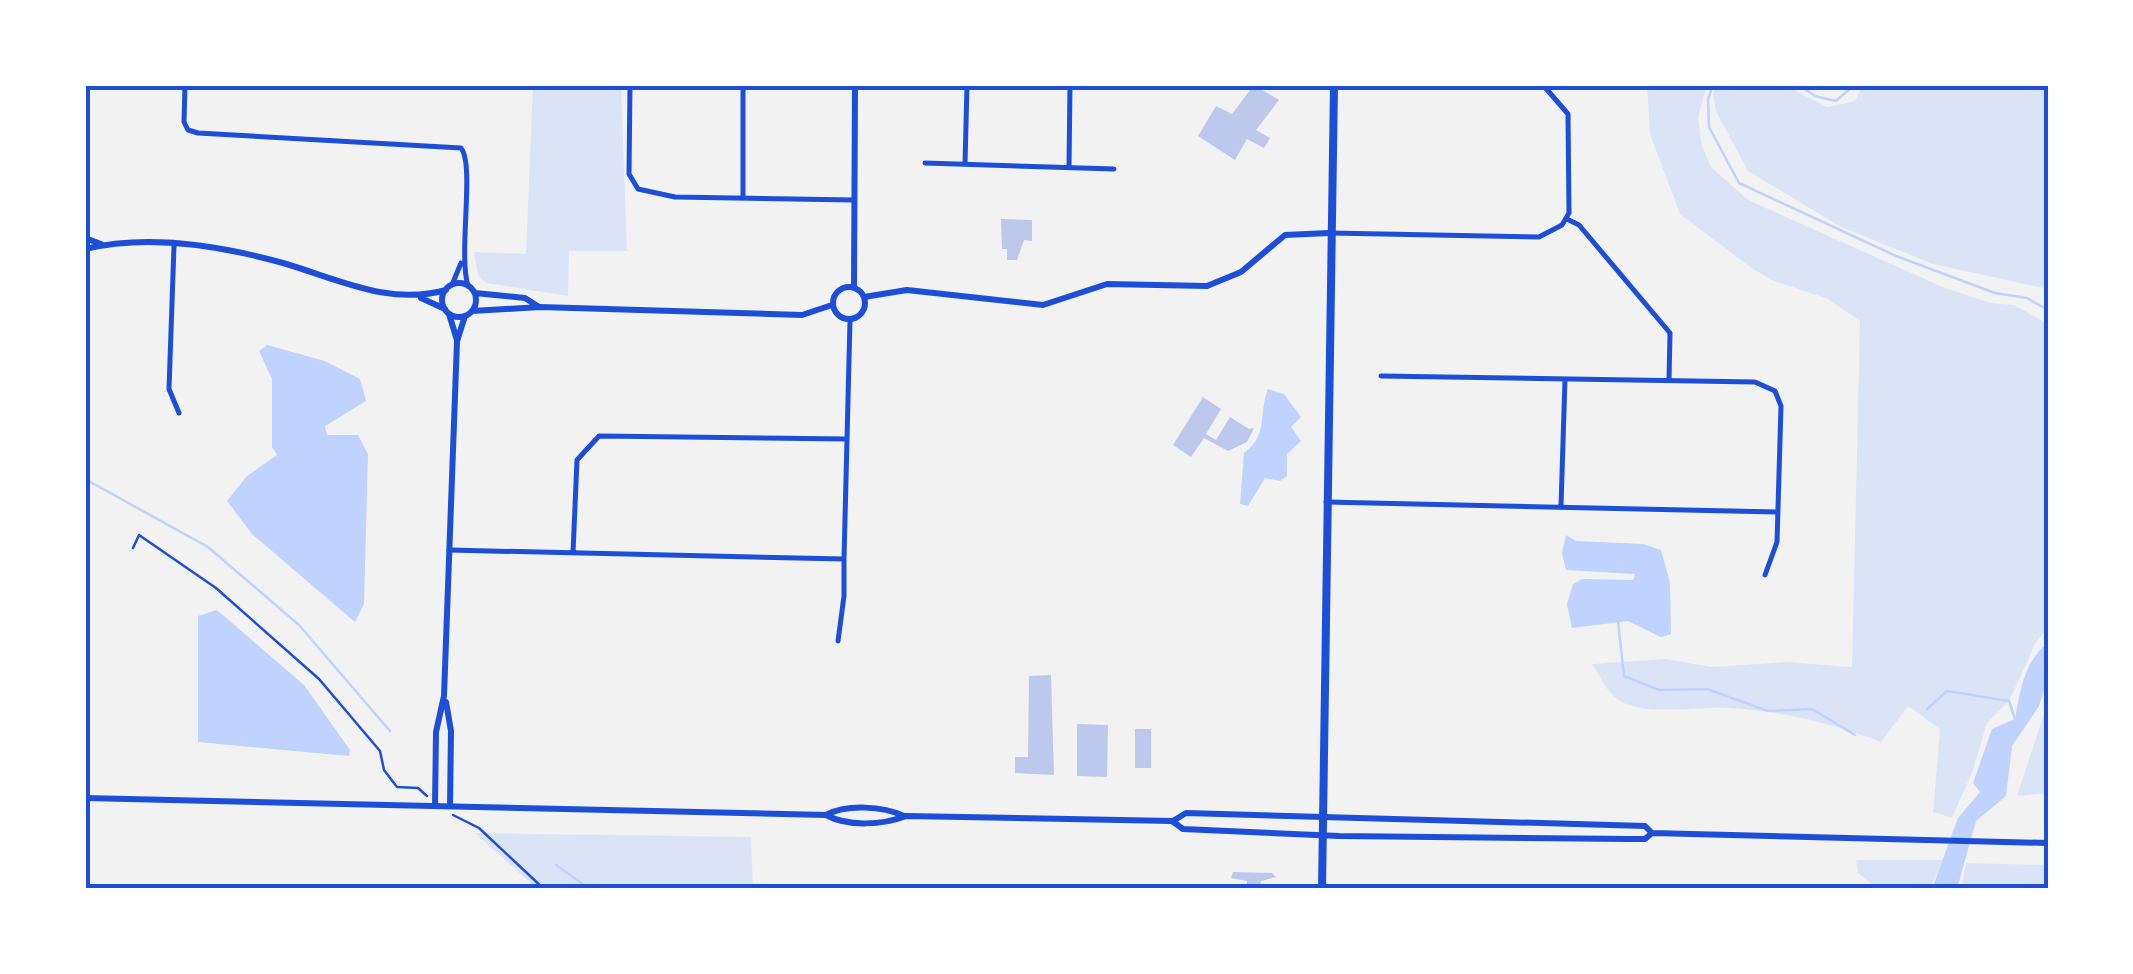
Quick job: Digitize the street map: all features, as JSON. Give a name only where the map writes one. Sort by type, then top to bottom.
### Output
[{"type":"main road","points":[[855,85],[854,288],[864,298]]},
{"type":"main road","points":[[1322,889],[1334,85]]},
{"type":"main road","points":[[864,298],[907,290],[1043,305],[1106,284],[1207,286],[1241,272],[1285,235],[1329,233]]},
{"type":"main road","points":[[85,238],[102,244]]},
{"type":"main road","points":[[85,248],[102,244],[239,252],[384,294],[420,298],[447,312],[469,314],[540,307],[802,314],[832,306]]},
{"type":"main road","points":[[420,298],[449,287],[468,286],[475,293],[525,298],[540,307]]},
{"type":"main road","points":[[449,287],[447,312],[458,342]]},
{"type":"main road","points":[[854,288],[836,293],[832,306],[838,316],[850,320],[862,314],[864,298]]},
{"type":"main road","points":[[435,806],[436,732],[444,696],[458,342],[475,293]]},
{"type":"main road","points":[[444,696],[451,731],[450,806]]},
{"type":"main road","points":[[85,798],[826,815],[838,809],[891,809],[906,816]]},
{"type":"main road","points":[[826,815],[836,821],[888,823],[906,816],[1172,821],[1186,813],[1323,816],[1644,826],[1652,833],[2048,843]]},
{"type":"main road","points":[[1172,821],[1183,828],[1324,835],[1645,839],[1652,833]]},
{"type":"street","points":[[185,85],[184,122],[188,130],[198,134],[461,148],[468,165],[462,260],[468,286]]},
{"type":"street","points":[[630,85],[629,174],[634,186],[660,196],[854,200]]},
{"type":"street","points":[[742,198],[743,85]]},
{"type":"street","points":[[964,164],[967,85]]},
{"type":"street","points":[[1069,168],[1070,85]]},
{"type":"street","points":[[1329,233],[1539,237],[1553,232],[1567,218],[1568,114],[1556,95],[1543,85]]},
{"type":"street","points":[[925,164],[1114,168]]},
{"type":"street","points":[[1567,218],[1579,225],[1670,334],[1669,380]]},
{"type":"street","points":[[174,246],[169,389],[179,413]]},
{"type":"street","points":[[449,287],[462,260]]},
{"type":"street","points":[[838,641],[844,596],[850,320]]},
{"type":"street","points":[[1381,376],[1755,382],[1775,390],[1781,406],[1776,548],[1765,574]]},
{"type":"street","points":[[1560,507],[1564,379]]},
{"type":"street","points":[[572,553],[576,460],[600,436],[847,438]]},
{"type":"street","points":[[1326,502],[1777,512]]},
{"type":"street","points":[[449,550],[844,559]]},
{"type":"path","points":[[133,548],[139,535],[216,588],[319,679],[380,751],[384,770],[397,787],[418,788],[435,806],[480,828],[544,889]]},
{"type":"shaded area","points":[[533,85],[621,85],[627,251],[569,251],[568,296],[486,283],[478,275],[474,252],[526,254]]},
{"type":"shaded area","points":[[1647,85],[1707,85],[1698,117],[1702,146],[1711,167],[1748,200],[1945,288],[1990,303],[2014,305],[2048,324],[2048,628],[2036,642],[2009,701],[1987,723],[1973,770],[1952,818],[1933,812],[1940,729],[1908,706],[1881,742],[1825,724],[1768,712],[1632,706],[1611,694],[1592,664],[1665,659],[1712,667],[1787,662],[1852,667],[1860,321],[1828,299],[1774,281],[1753,269],[1680,214],[1650,134]]},
{"type":"shaded area","points":[[1717,85],[1784,85],[1827,107],[1855,101],[1863,85],[2048,85],[2048,289],[1933,264],[1841,227],[1748,171],[1716,111],[1713,94]]},
{"type":"shaded area","points":[[2048,707],[2048,793],[2017,796],[2044,714]]},
{"type":"shaded area","points":[[475,833],[751,837],[753,889],[537,889]]},
{"type":"shaded area","points":[[1856,860],[1943,860],[1930,889],[1879,889],[1858,873]]},
{"type":"shaded area","points":[[1966,863],[2048,865],[2048,889],[1961,889]]},
{"type":"water","points":[[267,345],[325,361],[360,379],[366,401],[325,426],[327,435],[358,435],[368,454],[364,604],[355,622],[252,534],[227,501],[247,476],[277,455],[272,447],[272,379],[259,351]]},
{"type":"water","points":[[1268,389],[1284,394],[1301,417],[1291,427],[1301,441],[1287,454],[1287,476],[1280,481],[1265,478],[1248,506],[1240,504],[1244,453],[1260,431]]},
{"type":"water","points":[[1566,535],[1576,541],[1643,544],[1661,550],[1670,583],[1671,634],[1661,637],[1628,621],[1572,628],[1567,604],[1573,584],[1582,579],[1633,580],[1635,574],[1566,570],[1562,553]]},
{"type":"water","points":[[217,610],[304,685],[350,750],[349,756],[198,742],[198,616]]},
{"type":"water","points":[[2048,643],[2048,677],[2039,706],[2012,746],[2006,796],[1976,821],[1957,889],[1932,889],[1958,818],[1980,792],[1973,783],[1992,729],[2015,719],[2028,668]]},
{"type":"building","points":[[1254,85],[1279,100],[1256,130],[1270,138],[1264,148],[1247,139],[1235,160],[1198,136],[1216,106],[1232,114]]},
{"type":"building","points":[[1001,219],[1032,220],[1032,241],[1024,240],[1017,260],[1007,260],[1007,249],[1002,249]]},
{"type":"building","points":[[1203,397],[1221,409],[1206,434],[1216,440],[1230,417],[1254,428],[1247,442],[1228,451],[1204,438],[1191,457],[1173,445]]},
{"type":"building","points":[[1051,675],[1054,775],[1015,773],[1015,757],[1028,757],[1029,676]]},
{"type":"building","points":[[1077,724],[1108,725],[1107,777],[1077,776]]},
{"type":"building","points":[[1135,729],[1151,729],[1151,768],[1135,768]]},
{"type":"building","points":[[1233,872],[1272,873],[1276,877],[1261,881],[1260,889],[1247,889],[1247,881],[1231,878]]},
{"type":"waterway","points":[[1713,85],[1708,99],[1709,127],[1739,183],[1896,256],[1995,293],[2027,298],[2048,310]]},
{"type":"waterway","points":[[1799,85],[1815,96],[1836,101],[1854,85]]},
{"type":"waterway","points":[[85,479],[208,547],[299,625],[390,731]]},
{"type":"waterway","points":[[1618,621],[1624,676],[1659,690],[1707,689],[1768,711],[1812,709],[1855,735]]},
{"type":"waterway","points":[[1927,709],[1947,691],[2009,701],[2015,719]]},
{"type":"waterway","points":[[556,865],[590,889]]}]
